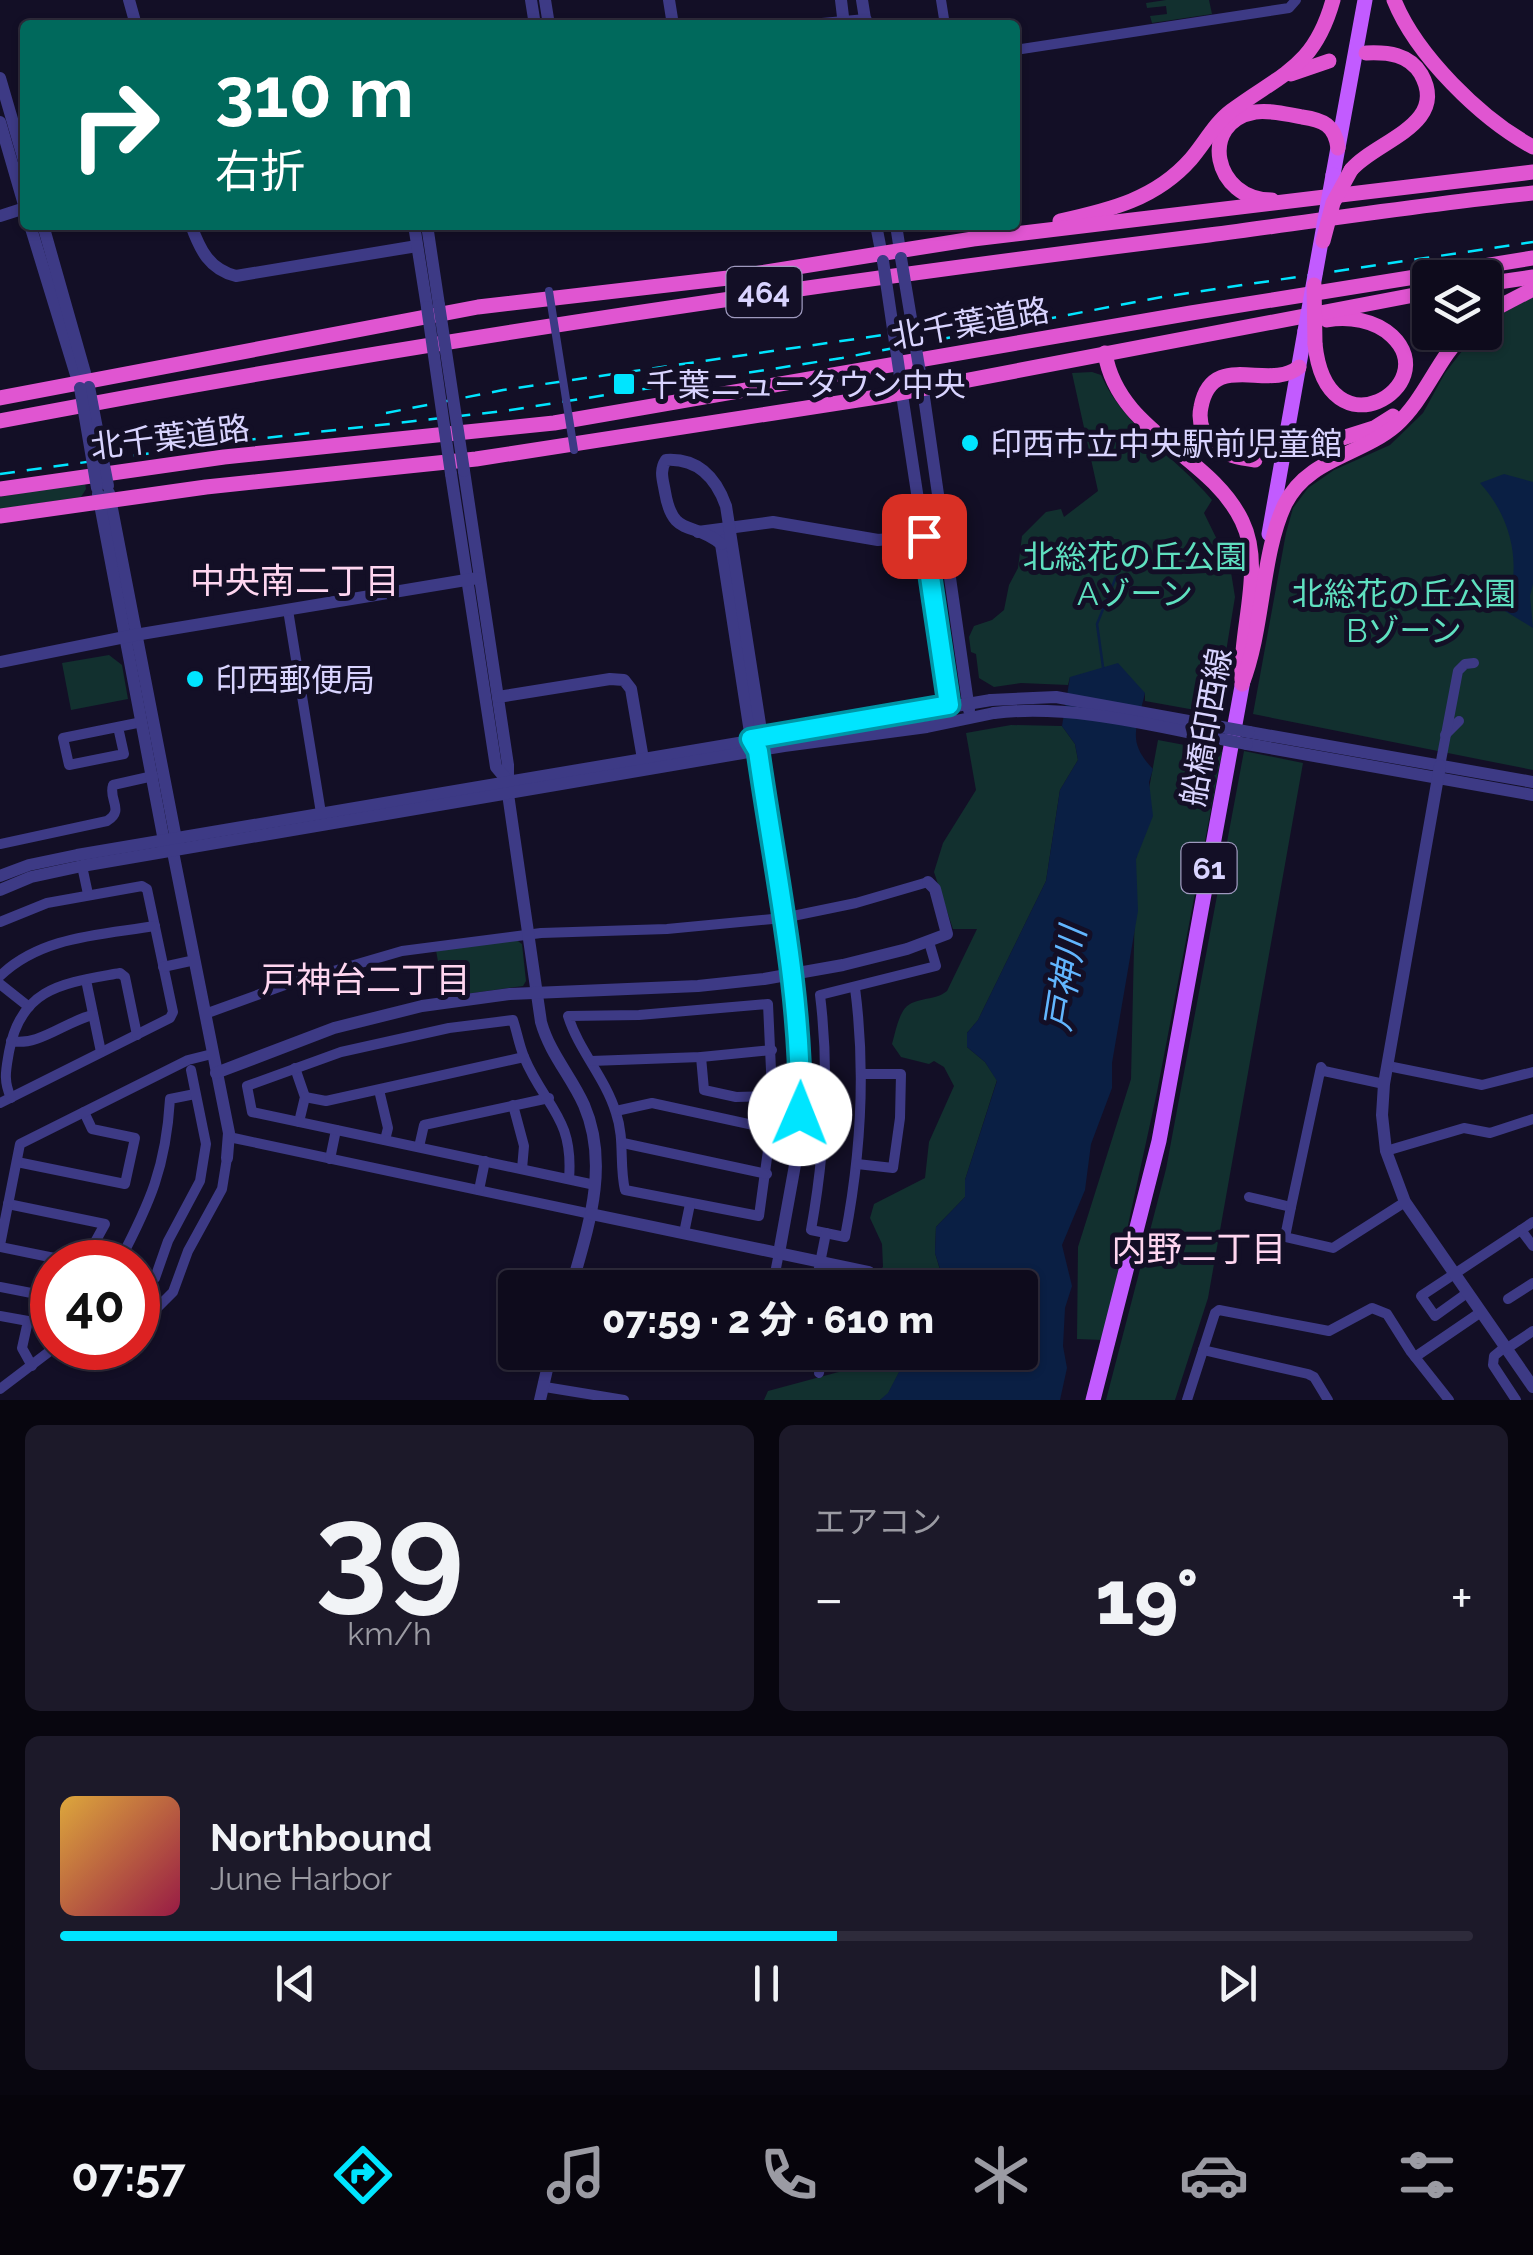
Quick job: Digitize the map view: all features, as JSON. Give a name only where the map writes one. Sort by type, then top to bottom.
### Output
[{"type":"highway","points":[[1287,76],[1318,40],[1332,0]]},
{"type":"highway","points":[[1394,0],[1409,31],[1446,75],[1506,130],[1533,147]]},
{"type":"highway","points":[[1323,241],[1334,202],[1351,170],[1374,148],[1408,130],[1422,117],[1426,107],[1425,80],[1416,66],[1391,53],[1366,53]]},
{"type":"highway","points":[[1020,230],[1091,214],[1147,196],[1189,161],[1228,114],[1287,76],[1330,61]]},
{"type":"highway","points":[[1338,148],[1331,127],[1320,120],[1255,112],[1240,117],[1228,128],[1219,148],[1219,160],[1231,186],[1245,196],[1264,200],[1423,186]]},
{"type":"highway","name":"北千葉道路","points":[[0,398],[478,307],[728,278],[973,240],[1533,172]]},
{"type":"highway","name":"北千葉道路","points":[[0,421],[415,345],[622,313],[1424,204],[1533,193]]},
{"type":"highway","points":[[973,240],[1018,230]]},
{"type":"highway","name":"北千葉道路","points":[[0,489],[224,456],[554,423],[1192,312],[1533,258]]},
{"type":"highway","points":[[1502,282],[1533,278]]},
{"type":"highway","points":[[1172,342],[1188,343],[1337,318],[1357,320],[1385,329],[1397,340],[1405,364],[1403,379],[1394,394],[1369,406],[1346,402],[1333,394],[1324,381],[1310,337],[1314,285]]},
{"type":"highway","points":[[1502,305],[1533,289]]},
{"type":"highway","name":"北千葉道路","points":[[0,516],[104,493],[476,458],[1172,342],[1412,295]]},
{"type":"highway","points":[[1242,684],[1252,659],[1280,515],[1292,492],[1319,466],[1371,442],[1398,423],[1450,350]]},
{"type":"highway","points":[[1105,353],[1109,376],[1124,402],[1216,486],[1242,521],[1248,538],[1250,570],[1240,657],[1242,684]]},
{"type":"highway","points":[[1255,460],[1228,454],[1209,441],[1200,422],[1207,391],[1224,377],[1250,373],[1278,377],[1290,375],[1299,367]]},
{"type":"highway","points":[[1292,454],[1374,428],[1403,408],[1430,377]]},
{"type":"main road","points":[[1314,285],[1365,0]]},
{"type":"main road","name":"船橋印西線","points":[[1093,1400],[1159,1141],[1299,367],[1310,337]]},
{"type":"street","points":[[1020,49],[1289,8],[1296,0]]},
{"type":"street","points":[[0,78],[20,147]]},
{"type":"street","points":[[0,122],[20,191]]},
{"type":"street","points":[[32,230],[84,385]]},
{"type":"street","points":[[44,230],[84,385],[228,1137],[222,1189],[188,1251],[173,1292],[160,1305]]},
{"type":"street","points":[[193,230],[207,259],[236,276],[417,246]]},
{"type":"street","points":[[415,230],[433,306]]},
{"type":"street","points":[[427,230],[433,306],[496,768],[508,787]]},
{"type":"street","points":[[877,230],[952,722]]},
{"type":"street","points":[[897,230],[970,717]]},
{"type":"street","points":[[548,291],[574,450]]},
{"type":"street","points":[[720,544],[707,534],[678,524],[668,510],[661,470],[666,460],[687,461],[709,476],[722,493],[731,526],[757,742],[792,974],[800,1060],[797,1154],[776,1270]]},
{"type":"street","points":[[696,532],[787,522],[862,538],[898,540],[943,534]]},
{"type":"street","points":[[731,526],[720,544],[757,742]]},
{"type":"street","points":[[0,662],[130,636],[473,579]]},
{"type":"street","points":[[473,579],[498,696],[536,992],[548,1046],[575,1086],[590,1121],[596,1152],[591,1214],[576,1270]]},
{"type":"street","points":[[288,610],[320,813]]},
{"type":"street","points":[[130,636],[142,722],[171,844]]},
{"type":"street","points":[[1474,662],[1458,671],[1444,736],[1384,1084],[1382,1115],[1386,1151],[1405,1202],[1533,1387]]},
{"type":"street","points":[[498,696],[624,680],[631,688],[643,759]]},
{"type":"street","points":[[0,890],[31,877],[320,813],[508,787],[643,759],[757,742],[952,722],[1030,696],[1092,702],[1248,738],[1438,772],[1533,795]]},
{"type":"street","points":[[0,876],[45,862],[508,787],[949,705],[968,702],[993,706]]},
{"type":"street","points":[[118,726],[124,754],[68,765],[63,738],[118,726],[142,722]]},
{"type":"street","points":[[1444,736],[1459,722]]},
{"type":"street","points":[[1438,772],[1533,782]]},
{"type":"street","points":[[0,844],[107,821],[117,809],[113,786],[153,776]]},
{"type":"street","points":[[82,866],[88,894]]},
{"type":"street","points":[[204,1014],[282,986],[402,951],[527,934],[668,930],[783,918],[928,882],[934,888],[948,928],[945,937],[929,942],[792,974],[698,986],[536,992],[446,1003],[334,1028],[216,1073]]},
{"type":"street","points":[[0,922],[38,906],[88,894],[142,886],[148,889],[173,1012],[170,1018],[137,1035],[6,1100],[4,1081],[16,1027],[41,994],[54,987],[120,974],[125,977],[137,1035]]},
{"type":"street","points":[[0,976],[28,953],[54,943],[154,926]]},
{"type":"street","points":[[855,988],[862,1074],[857,1164],[845,1237],[810,1230],[825,1130],[826,1060],[820,995],[936,966],[929,942]]},
{"type":"street","points":[[164,967],[194,960]]},
{"type":"street","points":[[86,980],[101,1052]]},
{"type":"street","points":[[0,984],[29,1007]]},
{"type":"street","points":[[698,986],[700,1010]]},
{"type":"street","points":[[446,1003],[449,1028]]},
{"type":"street","points":[[768,1004],[772,1128],[767,1174],[756,1217],[625,1190],[623,1144],[616,1111],[576,1039],[568,1016],[700,1010],[768,1004]]},
{"type":"street","points":[[11,1041],[24,1044],[93,1015]]},
{"type":"street","points":[[569,1179],[568,1138],[524,1057],[513,1020],[449,1028],[342,1052],[247,1086],[252,1112],[419,1148],[485,1161],[569,1179],[595,1184]]},
{"type":"street","points":[[334,1028],[342,1052]]},
{"type":"street","points":[[590,1061],[702,1058],[772,1050]]},
{"type":"street","points":[[30,1252],[0,1246],[20,1144],[188,1060],[212,1054]]},
{"type":"street","points":[[305,1097],[326,1101],[524,1057]]},
{"type":"street","points":[[702,1058],[704,1090],[736,1097],[773,1096]]},
{"type":"street","points":[[800,1060],[826,1060]]},
{"type":"street","points":[[1388,1066],[1482,1086],[1533,1072]]},
{"type":"street","points":[[1384,1084],[1324,1071],[1321,1067],[1285,1237],[1333,1248],[1405,1202]]},
{"type":"street","points":[[295,1068],[305,1097],[299,1122]]},
{"type":"street","points":[[160,1264],[200,1181],[206,1144],[190,1070]]},
{"type":"street","points":[[857,1164],[892,1168],[900,1118],[901,1074],[862,1074]]},
{"type":"street","points":[[380,1090],[388,1128],[385,1140]]},
{"type":"street","points":[[129,1240],[159,1178],[170,1099],[196,1094]]},
{"type":"street","points":[[419,1148],[424,1125],[549,1098]]},
{"type":"street","points":[[616,1111],[652,1103],[772,1128]]},
{"type":"street","points":[[514,1105],[524,1146],[522,1169]]},
{"type":"street","points":[[17,1162],[125,1184],[135,1138],[92,1129],[84,1112]]},
{"type":"street","points":[[1386,1151],[1464,1128],[1490,1133],[1533,1119]]},
{"type":"street","points":[[330,1159],[336,1130]]},
{"type":"street","points":[[228,1137],[858,1270]]},
{"type":"street","points":[[623,1144],[767,1174]]},
{"type":"street","points":[[479,1190],[485,1161]]},
{"type":"street","points":[[1249,1196],[1291,1207]]},
{"type":"street","points":[[8,1204],[105,1224],[96,1240]]},
{"type":"street","points":[[684,1233],[690,1204]]},
{"type":"street","points":[[1467,1292],[1435,1316],[1421,1296],[1533,1222]]},
{"type":"street","points":[[1522,1230],[1533,1246]]},
{"type":"street","points":[[818,1270],[826,1233]]},
{"type":"street","points":[[1508,1299],[1533,1283]]},
{"type":"street","points":[[0,1287],[30,1293]]},
{"type":"street","points":[[1188,1400],[1215,1313],[1225,1309],[1329,1331],[1378,1308],[1387,1314],[1449,1400]]},
{"type":"street","points":[[1415,1356],[1481,1312]]},
{"type":"street","points":[[0,1316],[28,1321],[22,1348],[30,1362]]},
{"type":"street","points":[[1516,1400],[1493,1365],[1494,1356],[1533,1331]]},
{"type":"street","points":[[1203,1350],[1308,1374],[1328,1400]]},
{"type":"street","points":[[0,1388],[30,1367]]},
{"type":"street","points":[[542,1394],[624,1400]]},
{"type":"green space","points":[[1209,0],[1212,14],[1152,23],[1150,16],[1167,14],[1166,6],[1147,8],[1146,3]]},
{"type":"green space","name":"北総花の丘公園 Bゾーン","points":[[1533,297],[1533,770],[1253,714],[1293,508],[1308,488],[1334,470],[1390,445],[1423,413],[1463,350],[1502,350],[1502,314]]},
{"type":"green space","name":"北総花の丘公園 Aゾーン","points":[[1072,373],[1101,375],[1136,426],[1212,500],[1204,513],[1230,566],[1235,597],[1223,670],[1223,715],[1145,701],[1145,693],[1070,677],[1068,685],[1021,683],[994,687],[979,678],[969,637],[974,626],[992,620],[1004,610],[1009,585],[1018,568],[1022,536],[1046,512],[1061,509],[1064,517],[1098,491]]},
{"type":"green space","points":[[85,482],[81,497],[0,509],[0,497]]},
{"type":"green space","points":[[109,655],[122,665],[128,699],[71,710],[62,663]]},
{"type":"green space","points":[[1011,725],[1062,726],[1075,744],[1078,760],[1060,790],[1046,881],[978,1020],[967,1033],[967,1047],[985,1062],[997,1080],[965,1180],[965,1197],[936,1227],[935,1253],[940,1270],[880,1270],[883,1267],[882,1244],[870,1218],[874,1204],[925,1178],[929,1142],[954,1086],[944,1067],[934,1061],[929,1064],[901,1057],[892,1044],[907,1006],[947,991],[977,929],[953,929],[934,872],[943,843],[976,790],[966,733]]},
{"type":"green space","points":[[1158,740],[1222,752],[1157,1092],[1103,1340],[1077,1339],[1078,1247],[1131,1079],[1136,859]]},
{"type":"green space","points":[[1244,751],[1303,763],[1208,1298],[1175,1400],[1106,1400],[1166,1169]]},
{"type":"green space","points":[[515,939],[522,944],[526,981],[523,986],[444,997],[436,950]]},
{"type":"green space","points":[[846,1370],[900,1370],[888,1394],[880,1400],[764,1400],[768,1391]]},
{"type":"water","points":[[1504,474],[1533,482],[1533,628],[1505,611],[1513,577],[1511,543],[1500,511],[1480,483]]},
{"type":"water","points":[[1118,663],[1145,693],[1136,742],[1153,769],[1149,782],[1153,816],[1136,859],[1138,911],[1112,1063],[1112,1088],[1091,1144],[1085,1190],[1062,1245],[1072,1286],[1065,1308],[1063,1346],[1067,1368],[1060,1400],[880,1400],[900,1370],[1038,1370],[1038,1270],[940,1270],[935,1253],[936,1227],[965,1197],[965,1180],[997,1081],[985,1062],[967,1047],[967,1033],[978,1020],[1046,881],[1060,790],[1078,760],[1075,744],[1062,726],[1070,677]]},
{"type":"waterway","name":"戸神川","points":[[1103,667],[1097,624],[1116,577]]},
{"type":"railway","points":[[0,474],[238,441],[504,411],[842,358],[1162,297],[1533,242]]},
{"type":"railway","points":[[386,413],[503,390],[890,334]]},
{"type":"place","name":"千葉ニュータウン中央","points":[[624,384]]},
{"type":"place","name":"印西市立中央駅前児童館","points":[[970,443]]},
{"type":"place","name":"印西郵便局","points":[[195,679]]},
{"type":"district","name":"中央南二丁目","points":[[295,580]]},
{"type":"district","name":"戸神台二丁目","points":[[366,979]]},
{"type":"district","name":"内野二丁目","points":[[1199,1248]]},
{"type":"route","points":[[800,1114],[800,1047],[792,974],[758,751],[751,739],[949,705],[924,536]]}]
